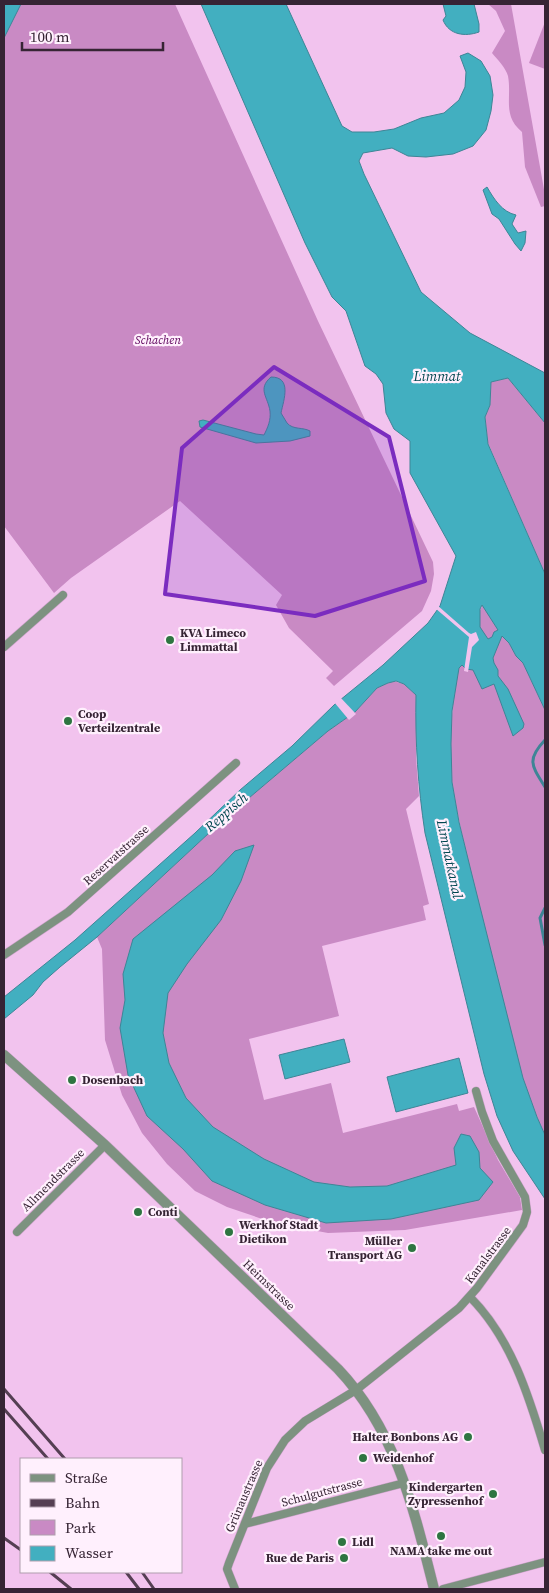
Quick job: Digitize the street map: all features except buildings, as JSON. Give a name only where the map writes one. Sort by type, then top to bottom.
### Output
[{"type":"street","points":[[4,647],[63,595]]},
{"type":"street","name":"Reservatstrasse","points":[[4,955],[68,912],[236,763]]},
{"type":"street","name":"Heimstrasse","points":[[4,1055],[105,1145],[324,1356],[356,1390],[381,1427],[404,1483],[434,1589]]},
{"type":"street","name":"Kanalstrasse","points":[[356,1390],[447,1318],[470,1297],[521,1230],[527,1212],[525,1196],[496,1148],[476,1091]]},
{"type":"street","name":"Allmendstrasse","points":[[17,1232],[105,1145]]},
{"type":"street","points":[[470,1297],[488,1320],[519,1372],[533,1406],[545,1450]]},
{"type":"street","name":"Grünaustrasse","points":[[235,1589],[227,1569],[267,1468],[286,1440],[305,1421],[356,1390]]},
{"type":"street","name":"Schulgutstrasse","points":[[245,1524],[404,1483]]},
{"type":"street","points":[[443,1589],[545,1562]]},
{"type":"highlighted area","points":[[274,367],[389,437],[425,581],[315,616],[165,594],[182,448]]},
{"type":"green space","name":"Schachen","points":[[4,4],[175,4],[318,321],[433,562],[434,574],[431,591],[422,611],[334,686],[326,678],[333,671],[289,628],[276,605],[282,595],[180,501],[71,578],[54,593],[4,526]]},
{"type":"green space","points":[[488,4],[511,4],[545,195],[545,206],[541,207],[525,167],[522,132],[516,126],[510,113],[507,73],[492,53],[505,31],[496,11]]},
{"type":"green space","points":[[545,22],[545,69],[529,63]]},
{"type":"green space","points":[[508,378],[545,423],[545,574],[488,443],[485,417],[490,405],[491,382]]},
{"type":"green space","points":[[483,605],[502,636],[523,663],[545,710],[545,1135],[536,1115],[516,1054],[469,867],[452,781],[451,726],[456,685],[468,637]]},
{"type":"green space","points":[[393,681],[404,684],[416,695],[416,758],[419,796],[406,809],[429,904],[423,906],[426,920],[322,946],[339,1016],[249,1039],[264,1100],[331,1083],[343,1133],[457,1104],[459,1111],[474,1107],[498,1160],[520,1197],[522,1210],[405,1230],[328,1233],[274,1223],[227,1207],[195,1191],[167,1164],[142,1133],[122,1095],[105,1040],[102,949],[97,937],[223,820],[328,731],[355,712],[377,688]]},
{"type":"water","points":[[4,4],[21,4],[4,38]]},
{"type":"water","name":"Limmat","points":[[201,4],[286,4],[342,126],[352,132],[374,132],[394,129],[421,118],[444,113],[459,100],[465,87],[466,72],[460,56],[468,53],[481,61],[490,76],[493,95],[491,111],[486,130],[473,146],[453,154],[426,157],[408,156],[392,148],[363,153],[359,161],[421,292],[470,333],[545,373],[545,423],[508,378],[491,382],[490,405],[485,417],[488,444],[545,574],[545,710],[523,663],[502,636],[493,658],[494,663],[498,670],[498,676],[508,689],[524,724],[523,728],[513,736],[494,684],[482,689],[473,670],[466,669],[462,665],[459,668],[452,711],[451,744],[452,782],[459,822],[523,1078],[545,1135],[545,1199],[513,1151],[497,1116],[484,1074],[425,833],[420,799],[416,695],[404,684],[396,681],[377,688],[355,712],[328,731],[223,820],[97,937],[60,967],[43,982],[33,995],[4,1019],[4,997],[75,940],[195,833],[240,790],[292,746],[334,705],[383,665],[428,623],[440,606],[456,556],[410,473],[410,441],[394,429],[386,413],[383,384],[376,374],[365,366],[346,311],[332,297],[305,243]],"holes":[[[482,605],[498,630],[488,639],[480,627],[480,609]]]},
{"type":"water","points":[[443,4],[474,4],[479,32],[458,34],[449,29],[443,20],[446,16]]},
{"type":"water","points":[[487,187],[503,208],[516,215],[512,224],[518,233],[526,231],[525,243],[521,251],[499,219],[492,214],[483,190]]},
{"type":"water","points":[[271,377],[278,378],[284,385],[285,395],[281,413],[287,423],[292,427],[310,431],[310,436],[290,441],[256,443],[200,427],[199,421],[203,420],[264,435],[269,423],[270,414],[264,389]]},
{"type":"water","points":[[254,845],[241,881],[221,920],[187,964],[168,993],[163,1033],[169,1063],[186,1098],[213,1127],[264,1159],[314,1182],[350,1187],[387,1186],[456,1165],[454,1148],[461,1134],[470,1136],[479,1152],[480,1168],[493,1182],[479,1200],[391,1219],[326,1223],[265,1205],[212,1181],[183,1149],[147,1116],[128,1075],[120,1028],[125,1000],[123,974],[133,939],[212,875],[235,851]]},
{"type":"water","points":[[344,1039],[350,1062],[285,1079],[279,1055]]},
{"type":"water","points":[[459,1058],[468,1093],[396,1112],[387,1077]]},
{"type":"pier","points":[[437,605],[469,633],[476,632],[479,640],[472,647],[468,672],[464,671],[469,637],[435,608],[438,607]]},
{"type":"pier","points":[[340,697],[356,714],[349,720],[334,702]]},
{"type":"waterway","points":[[545,740],[533,758],[534,768],[545,787]]},
{"type":"waterway","points":[[545,908],[540,918],[545,945]]},
{"type":"railway","points":[[4,1389],[64,1458]]},
{"type":"railway","points":[[4,1409],[47,1458]]},
{"type":"railway","points":[[4,1538],[20,1549]]},
{"type":"railway","points":[[51,1573],[71,1589]]},
{"type":"railway","points":[[127,1573],[139,1589]]},
{"type":"railway","points":[[143,1573],[154,1589]]},
{"type":"place","name":"KVA Limeco Limmattal","points":[[170,640]]},
{"type":"place","name":"Coop Verteilzentrale","points":[[68,721]]},
{"type":"place","name":"Dosenbach","points":[[72,1080]]},
{"type":"place","name":"Conti","points":[[138,1212]]},
{"type":"place","name":"Werkhof Stadt Dietikon","points":[[229,1232]]},
{"type":"place","name":"Müller Transport AG","points":[[412,1248]]},
{"type":"place","name":"Halter Bonbons AG","points":[[468,1437]]},
{"type":"place","name":"Weidenhof","points":[[363,1458]]},
{"type":"place","name":"Kindergarten Zypressenhof","points":[[493,1494]]},
{"type":"place","name":"NAMA take me out","points":[[441,1536]]},
{"type":"place","name":"Lidl","points":[[342,1542]]},
{"type":"place","name":"Rue de Paris","points":[[344,1558]]},
{"type":"water label","name":"Reppisch","points":[[226,812]]},
{"type":"water label","name":"Limmatkanal","points":[[450,859]]}]
